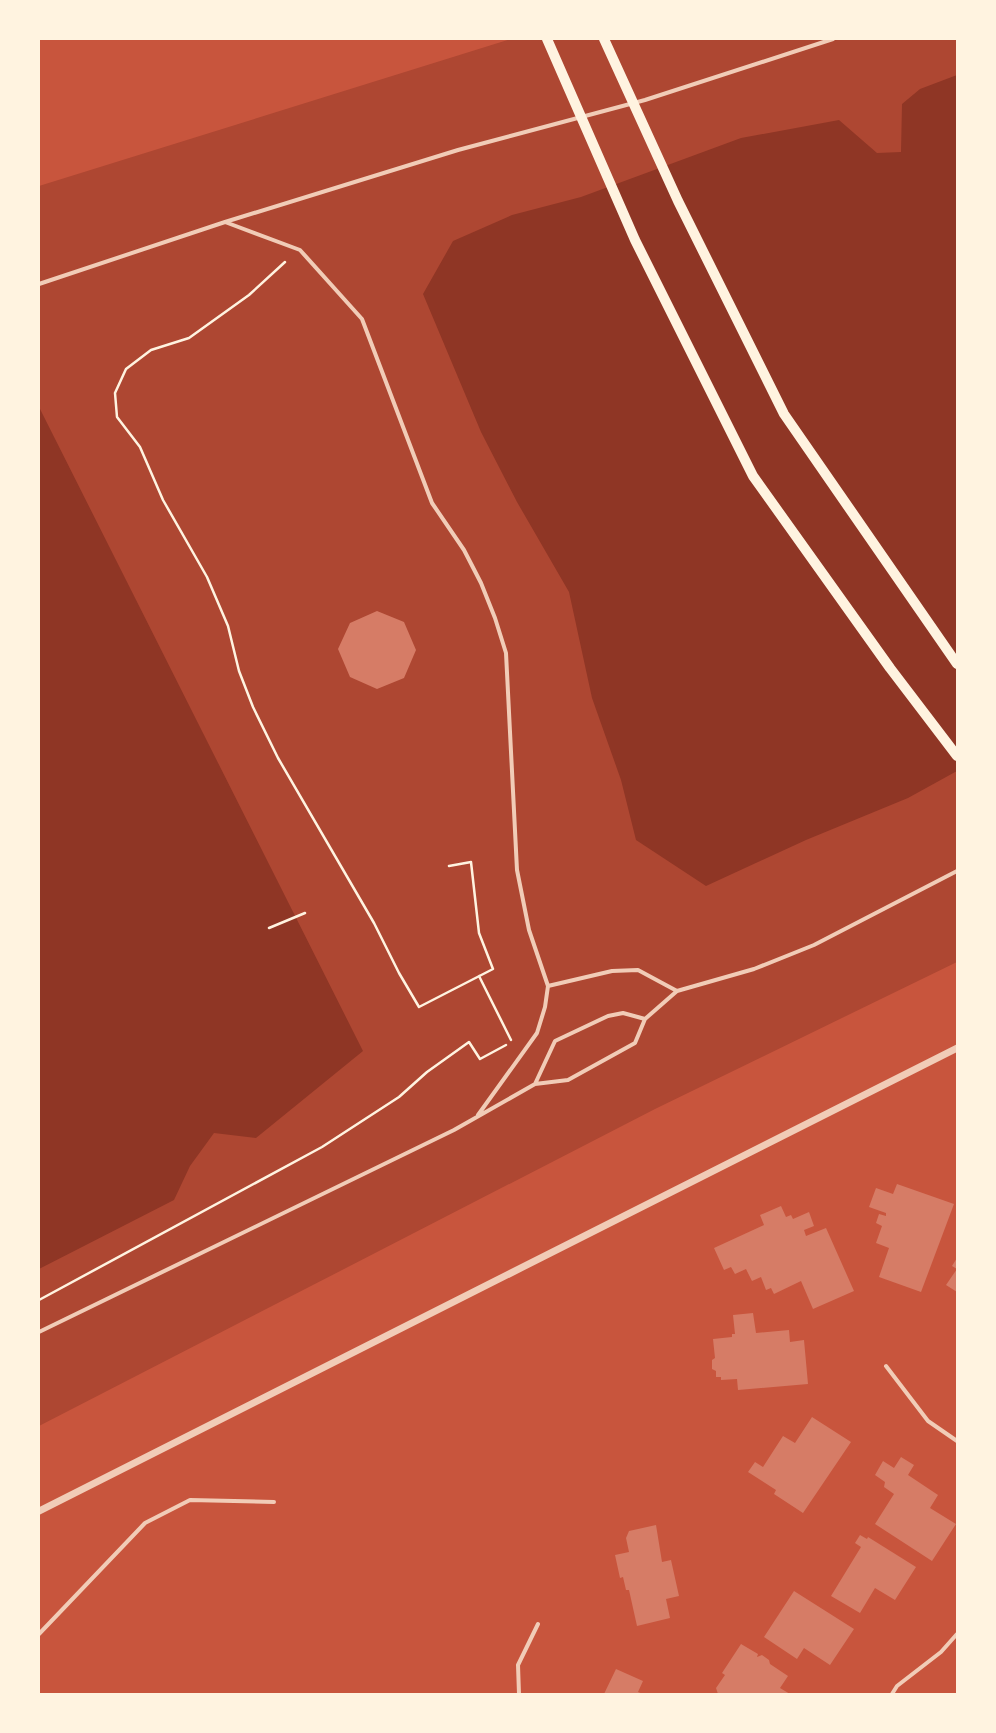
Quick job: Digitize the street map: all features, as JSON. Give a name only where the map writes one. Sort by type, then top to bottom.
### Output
[{"type":"main road","points":[[547,39],[635,240],[754,476],[890,668],[957,756]]},
{"type":"main road","points":[[604,39],[678,201],[784,414],[957,664]]},
{"type":"street","points":[[39,284],[225,222],[458,150],[645,100],[833,39]]},
{"type":"street","points":[[225,222],[300,250],[362,319],[432,503],[464,550],[481,583],[495,618],[506,653],[517,870],[529,930],[548,986],[545,1007],[537,1033],[477,1117]]},
{"type":"street","points":[[39,1332],[447,1134],[535,1084],[568,1080],[635,1043],[645,1019],[677,991],[754,969],[814,946],[957,871]]},
{"type":"street","points":[[548,986],[612,971],[638,970],[677,991]]},
{"type":"street","points":[[535,1084],[555,1041],[608,1016],[623,1013],[645,1019]]},
{"type":"street","points":[[39,1511],[957,1048]]},
{"type":"street","points":[[886,1366],[928,1421],[957,1441]]},
{"type":"street","points":[[39,1634],[145,1523],[190,1500],[274,1502]]},
{"type":"street","points":[[519,1694],[518,1665],[538,1624]]},
{"type":"street","points":[[892,1694],[897,1686],[941,1652],[957,1634]]},
{"type":"path","points":[[285,261],[249,295],[189,338],[151,350],[126,369],[115,393],[117,416],[140,447],[163,500],[207,577],[228,626],[239,671],[253,707],[278,758],[374,923],[399,973],[419,1007],[493,969],[479,934],[471,862],[449,866]]},
{"type":"path","points":[[269,928],[305,913]]},
{"type":"path","points":[[39,1300],[322,1146],[399,1097],[427,1072],[469,1042],[480,1059],[512,1042],[479,976]]},
{"type":"shaded area","points":[[511,39],[957,39],[957,962],[655,1109],[39,1426],[39,186]]},
{"type":"shaded area","points":[[957,75],[957,771],[908,798],[806,840],[706,886],[636,840],[621,780],[592,698],[569,592],[517,502],[481,432],[423,294],[453,241],[512,215],[581,197],[741,138],[839,120],[877,153],[901,152],[902,104],[920,89]]},
{"type":"shaded area","points":[[39,407],[363,1051],[256,1138],[214,1133],[190,1166],[174,1200],[39,1269]]},
{"type":"building","points":[[377,611],[404,622],[416,650],[404,678],[377,689],[350,677],[338,649],[350,623]]},
{"type":"building","points":[[897,1184],[954,1204],[921,1292],[879,1277],[889,1248],[876,1243],[882,1226],[876,1223],[879,1214],[886,1216],[886,1213],[869,1207],[876,1188],[893,1194]]},
{"type":"building","points":[[781,1206],[786,1217],[791,1215],[793,1219],[809,1212],[814,1226],[804,1230],[806,1236],[826,1228],[854,1291],[813,1309],[801,1281],[774,1294],[771,1288],[766,1290],[761,1277],[752,1281],[746,1269],[735,1274],[731,1267],[724,1270],[714,1248],[764,1225],[760,1215]]},
{"type":"building","points":[[957,1258],[957,1269],[952,1266]]},
{"type":"building","points":[[957,1269],[957,1292],[946,1285]]},
{"type":"building","points":[[753,1313],[756,1333],[789,1330],[790,1342],[804,1340],[808,1384],[738,1390],[737,1379],[721,1380],[721,1377],[716,1377],[716,1371],[712,1369],[712,1360],[715,1358],[713,1339],[732,1337],[732,1334],[735,1334],[733,1315]]},
{"type":"building","points":[[812,1417],[851,1442],[803,1513],[774,1494],[776,1490],[748,1472],[755,1462],[763,1467],[783,1436],[795,1443]]},
{"type":"building","points":[[901,1457],[914,1465],[908,1475],[938,1495],[930,1508],[956,1524],[932,1561],[875,1524],[894,1494],[884,1487],[885,1482],[875,1475],[883,1461],[894,1468]]},
{"type":"building","points":[[656,1525],[662,1562],[671,1560],[679,1596],[666,1599],[670,1618],[637,1626],[629,1590],[626,1590],[623,1577],[620,1578],[615,1555],[629,1552],[626,1538],[629,1531]]},
{"type":"building","points":[[860,1535],[867,1539],[868,1537],[916,1567],[895,1600],[875,1588],[860,1613],[831,1596],[861,1547],[855,1543]]},
{"type":"building","points":[[794,1591],[854,1629],[830,1665],[804,1648],[797,1659],[764,1637]]},
{"type":"building","points":[[741,1644],[758,1654],[757,1657],[762,1655],[769,1660],[770,1664],[788,1676],[780,1688],[790,1694],[718,1694],[716,1688],[725,1675],[722,1673]]},
{"type":"building","points":[[616,1669],[643,1681],[638,1692],[643,1694],[604,1694]]}]
